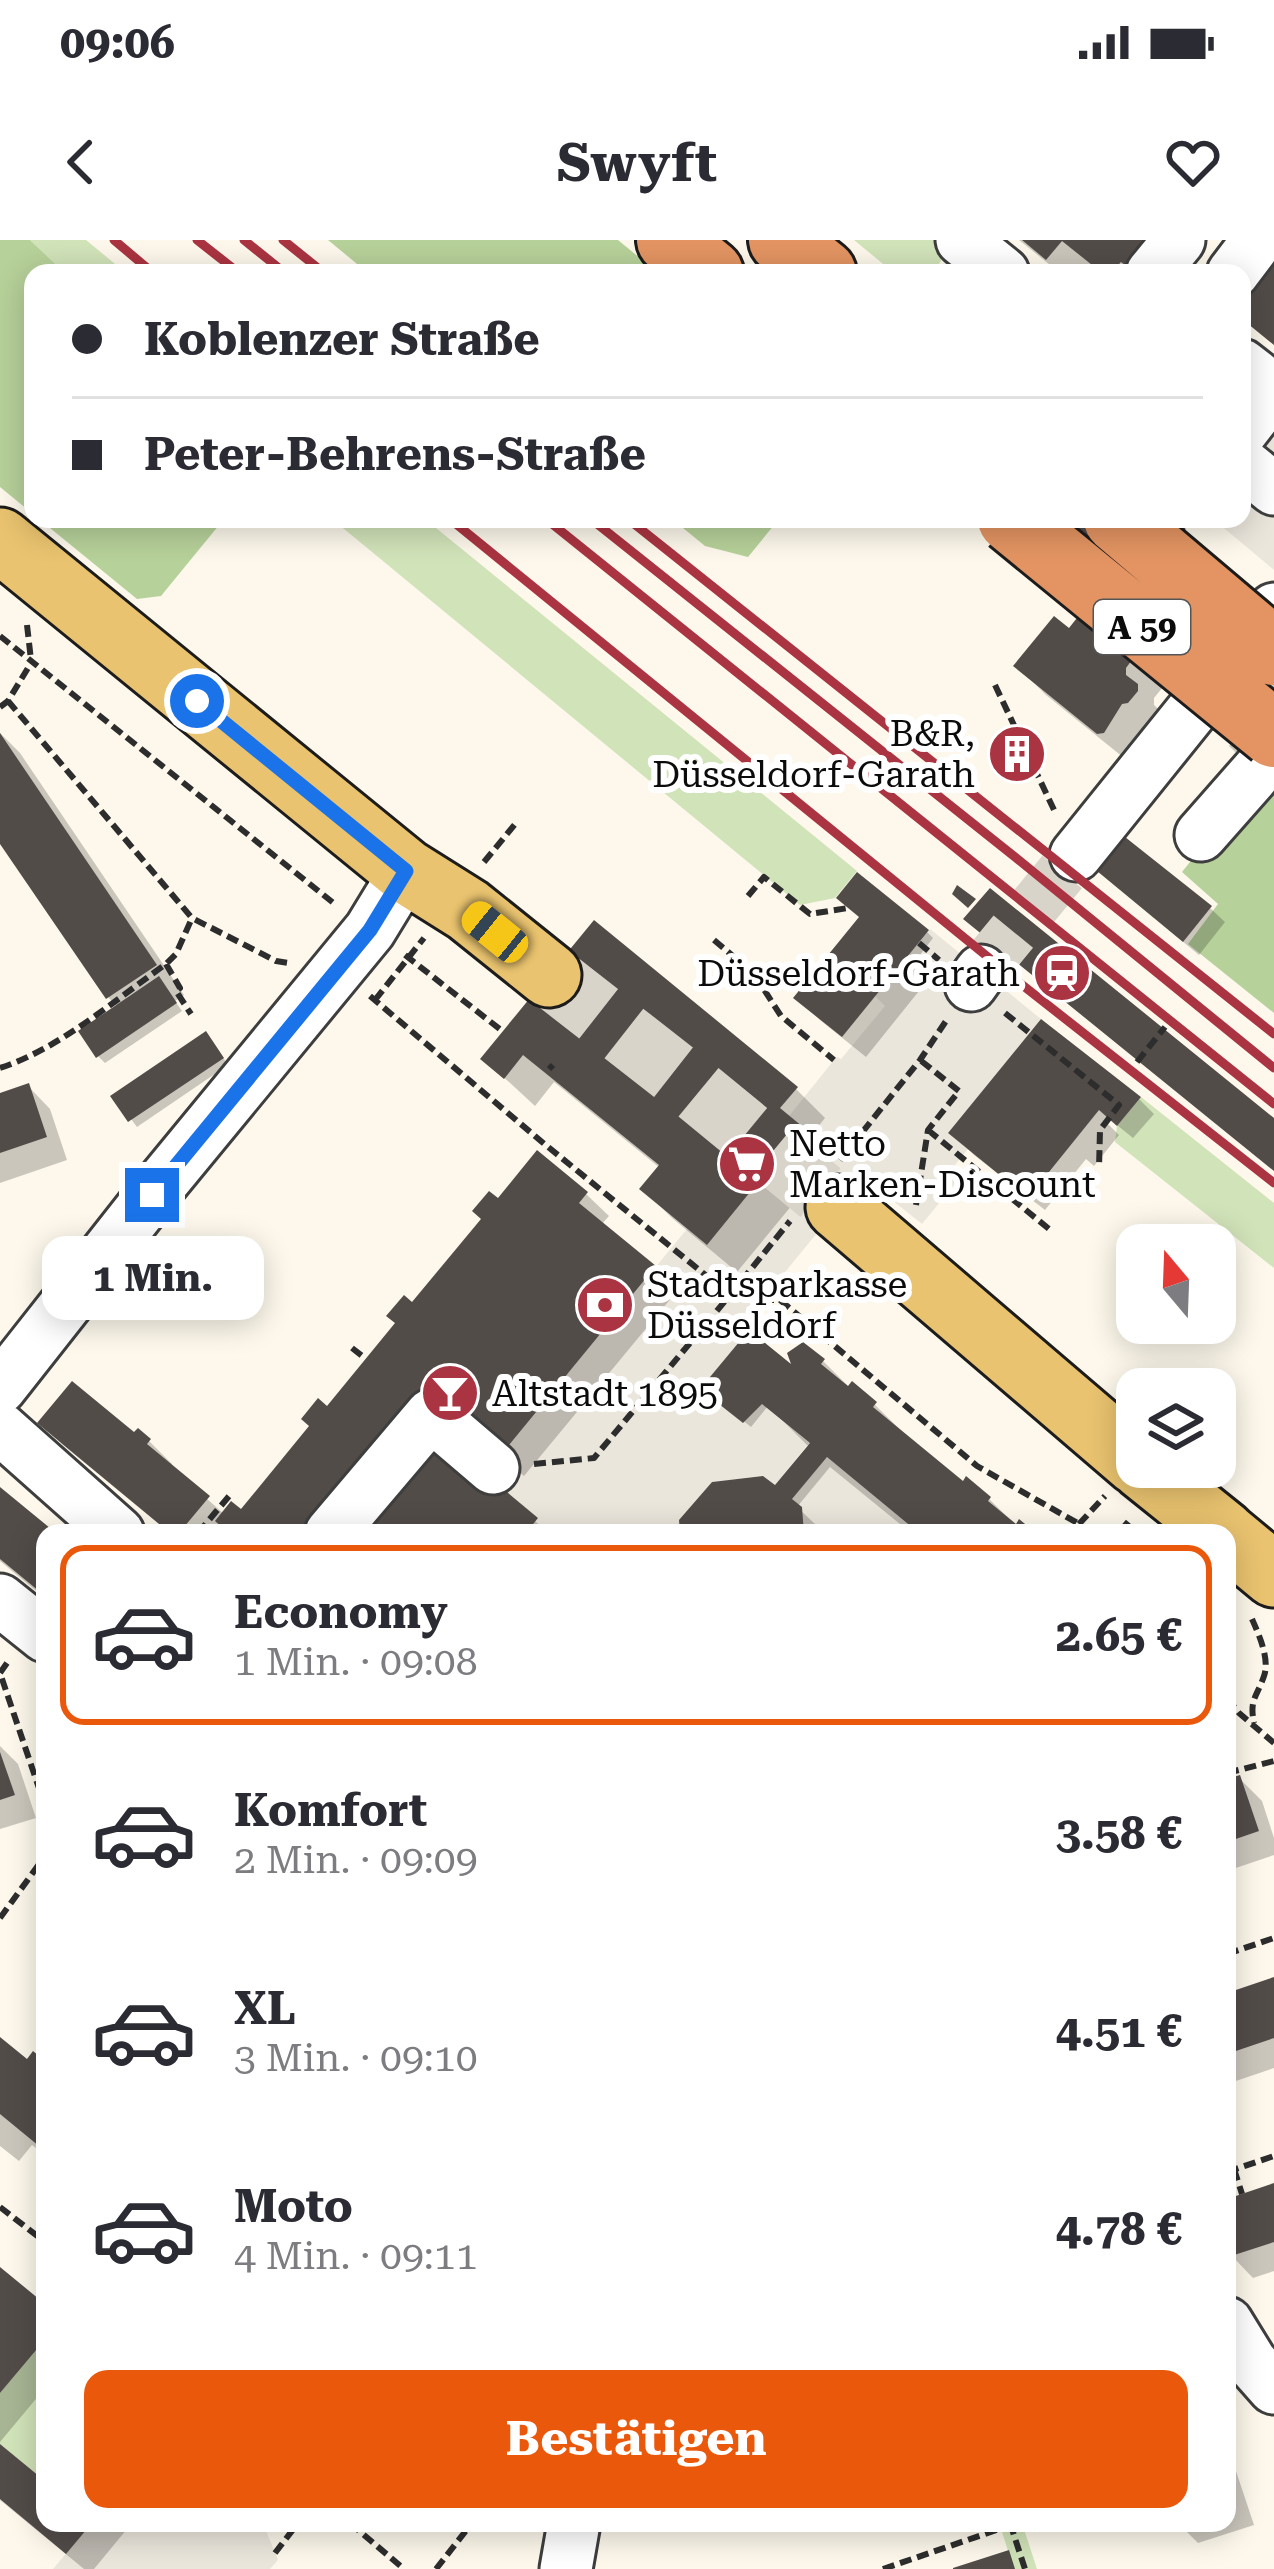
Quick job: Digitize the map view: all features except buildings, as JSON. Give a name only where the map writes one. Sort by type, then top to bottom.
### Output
[{"type":"highway","points":[[670,240],[699,264]]},
{"type":"highway","points":[[782,240],[813,264]]},
{"type":"highway","name":"A 59","points":[[1022,528],[1274,734]]},
{"type":"highway","name":"A 59","points":[[1128,528],[1274,652]]},
{"type":"main road","points":[[0,540],[406,871],[468,910],[549,975]]},
{"type":"main road","points":[[838,1207],[1116,1444]]},
{"type":"main road","points":[[1163,1488],[1199,1524]]},
{"type":"main road","points":[[1236,1565],[1262,1594]]},
{"type":"street","points":[[962,240],[992,264]]},
{"type":"street","points":[[1159,264],[1179,240]]},
{"type":"street","points":[[1194,264],[1214,240]]},
{"type":"street","points":[[1240,264],[1258,240]]},
{"type":"street","points":[[1251,372],[1274,390],[1251,419]]},
{"type":"street","points":[[1082,847],[1274,609]]},
{"type":"street","points":[[1201,835],[1274,752]]},
{"type":"street","points":[[0,1388],[152,1195],[357,985],[370,930],[406,871]]},
{"type":"street","points":[[339,1524],[431,1415],[493,1468]]},
{"type":"street","points":[[0,1428],[108,1524]]},
{"type":"street","points":[[0,1600],[36,1629]]},
{"type":"street","points":[[1236,2339],[1274,2388]]},
{"type":"street","points":[[566,2569],[572,2532]]},
{"type":"path","points":[[0,636],[291,872]]},
{"type":"path","points":[[31,664],[4,704],[192,917],[276,961],[357,985],[672,1246]]},
{"type":"path","points":[[995,685],[1052,809],[1082,847]]},
{"type":"path","points":[[748,896],[764,877],[810,914],[848,908]]},
{"type":"path","points":[[0,1069],[56,1041],[166,964],[176,954],[192,917]]},
{"type":"path","points":[[714,940],[754,974],[781,1016],[834,1060]]},
{"type":"path","points":[[357,985],[409,958],[436,972],[501,1030]]},
{"type":"path","points":[[166,964],[190,1014]]},
{"type":"path","points":[[1137,1062],[1147,1043],[1165,1027]]},
{"type":"path","points":[[1030,1033],[1119,1105],[1100,1130],[1099,1168]]},
{"type":"path","points":[[920,1060],[959,1091],[928,1130],[914,1203],[929,1216]]},
{"type":"path","points":[[928,1130],[1048,1229]]},
{"type":"path","points":[[493,1468],[594,1458],[730,1295]]},
{"type":"path","points":[[762,1300],[780,1300],[977,1466],[1079,1524]]},
{"type":"path","points":[[352,1348],[365,1359]]},
{"type":"path","points":[[206,1524],[230,1495]]},
{"type":"path","points":[[1254,1723],[1254,1692],[1266,1673],[1262,1594]]},
{"type":"path","points":[[0,1672],[36,1779]]},
{"type":"path","points":[[1236,1709],[1274,1742]]},
{"type":"path","points":[[1236,1771],[1274,1761]]},
{"type":"path","points":[[0,1918],[36,1868]]},
{"type":"path","points":[[1236,1951],[1274,1938]]},
{"type":"path","points":[[1236,2169],[1274,2156]]},
{"type":"path","points":[[1236,2181],[1243,2194]]},
{"type":"path","points":[[0,2207],[36,2235]]},
{"type":"path","points":[[275,2553],[291,2532]]},
{"type":"path","points":[[361,2532],[404,2569]]},
{"type":"path","points":[[436,2569],[465,2532]]},
{"type":"path","points":[[883,2569],[987,2532]]},
{"type":"path","points":[[1013,2532],[1025,2569]]},
{"type":"green space","points":[[0,240],[30,240],[55,264],[24,264],[24,507],[0,487]]},
{"type":"green space","points":[[30,240],[86,240],[115,264],[55,264]]},
{"type":"green space","points":[[328,240],[618,240],[647,264],[357,264]]},
{"type":"green space","points":[[854,240],[938,240],[943,257],[939,264],[883,264]]},
{"type":"green space","points":[[50,528],[217,528],[161,596],[137,599]]},
{"type":"green space","points":[[343,528],[436,528],[857,871],[835,898],[800,905]]},
{"type":"green space","points":[[683,528],[772,528],[748,557],[705,546]]},
{"type":"green space","points":[[1246,792],[1274,793],[1274,1013],[1188,944],[1218,904],[1182,872]]},
{"type":"green space","points":[[1141,1097],[1274,1203],[1274,1268],[1236,1238],[1236,1224],[1218,1224],[1115,1142],[1117,1126]]},
{"type":"green space","points":[[36,2350],[36,2474],[0,2444],[0,2393]]},
{"type":"green space","points":[[1002,2532],[1025,2532],[1037,2569],[1014,2569]]},
{"type":"shaded area","points":[[1274,358],[1274,570],[1224,528],[1251,528],[1251,387]]},
{"type":"shaded area","points":[[930,929],[1041,1019],[948,1133],[968,1149],[955,1165],[964,1173],[922,1224],[863,1177],[767,1294],[749,1330],[701,1388],[742,1422],[762,1404],[809,1443],[775,1485],[763,1476],[712,1482],[680,1524],[533,1524],[538,1518],[487,1476],[687,1229],[707,1245],[803,1128],[789,1116],[885,1006],[875,996]]},
{"type":"shaded area","points":[[827,1457],[908,1524],[803,1524],[802,1507],[792,1499]]},
{"type":"shaded area","points":[[84,2532],[267,2532],[278,2560],[270,2569],[53,2569]]},
{"type":"tunnel","points":[[981,971],[1076,855]]},
{"type":"tunnel","points":[[549,975],[838,1207]]},
{"type":"railway","points":[[114,240],[142,264]]},
{"type":"railway","points":[[197,240],[228,264]]},
{"type":"railway","points":[[244,240],[274,264]]},
{"type":"railway","points":[[283,240],[313,264]]},
{"type":"railway","points":[[461,528],[1021,984],[1274,1183]]},
{"type":"railway","points":[[557,528],[1274,1104]]},
{"type":"railway","points":[[602,528],[1274,1068]]},
{"type":"railway","points":[[639,528],[1274,1034]]},
{"type":"place","name":"B&R, Düsseldorf-Garath","points":[[1017,754]]},
{"type":"place","name":"Düsseldorf-Garath","points":[[1062,973]]},
{"type":"place","name":"Netto Marken-Discount","points":[[747,1164]]},
{"type":"place","name":"Stadtsparkasse Düsseldorf","points":[[605,1305]]},
{"type":"place","name":"Altstadt 1895","points":[[450,1393]]},
{"type":"route","points":[[152,1195],[370,930],[406,871],[197,701]]}]
